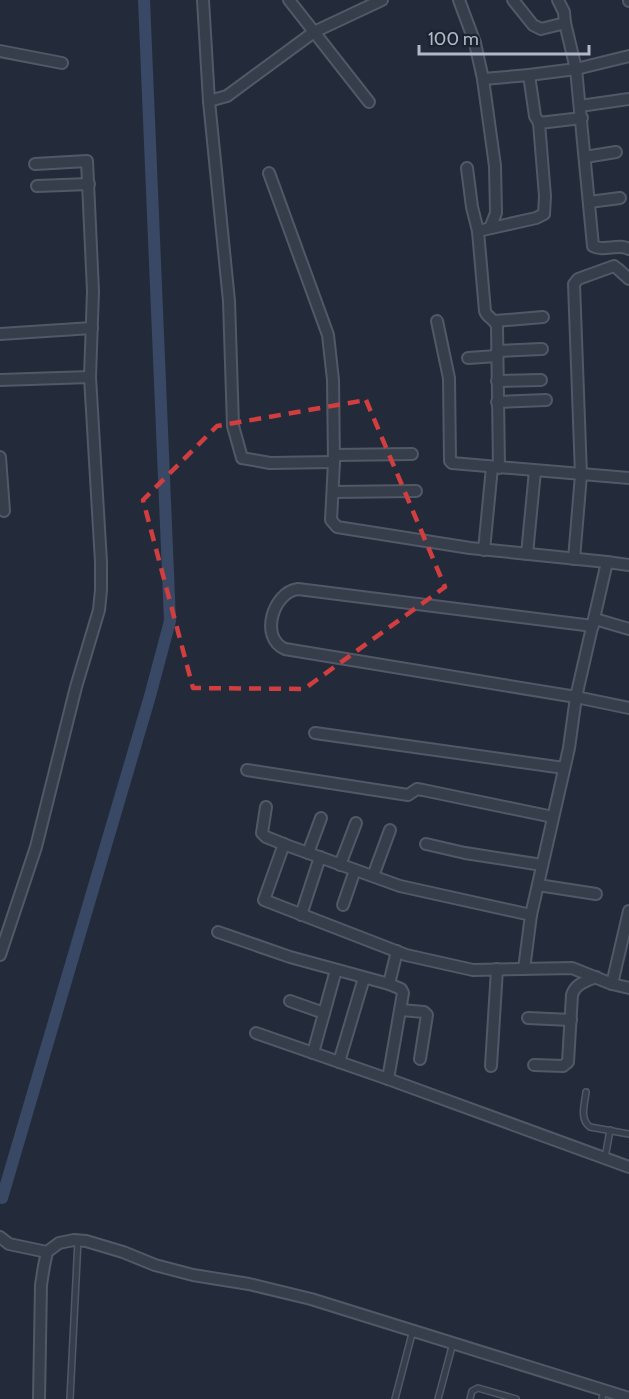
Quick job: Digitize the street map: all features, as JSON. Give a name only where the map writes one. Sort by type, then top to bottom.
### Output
[{"type":"street","points":[[204,0],[209,101],[230,301],[233,426],[242,458],[270,463],[412,454]]},
{"type":"street","points":[[289,0],[369,102]]},
{"type":"street","points":[[209,101],[227,96],[314,32],[382,0]]},
{"type":"street","points":[[459,0],[475,43],[483,79],[495,166],[496,213],[490,228]]},
{"type":"street","points":[[513,0],[533,25],[541,29],[565,23]]},
{"type":"street","points":[[558,0],[564,12],[576,69],[593,246],[596,249],[623,246],[629,249]]},
{"type":"street","points":[[0,51],[62,63]]},
{"type":"street","points":[[483,79],[576,69],[629,56]]},
{"type":"street","points":[[478,231],[536,218],[544,214],[545,196],[539,123],[535,116],[529,75]]},
{"type":"street","points":[[580,106],[629,99]]},
{"type":"street","points":[[539,123],[582,118]]},
{"type":"street","points":[[585,157],[616,152]]},
{"type":"street","points":[[0,955],[36,847],[76,687],[99,610],[101,590],[90,377],[93,291],[87,161],[34,164]]},
{"type":"street","points":[[468,168],[472,207],[478,231],[485,311],[497,326],[496,467],[484,550]]},
{"type":"street","points":[[269,173],[328,335],[333,380],[334,458],[331,520],[337,527],[484,550],[629,565]]},
{"type":"street","points":[[36,186],[89,184]]},
{"type":"street","points":[[589,202],[620,198]]},
{"type":"street","points":[[574,559],[581,475],[574,284],[578,279],[614,266],[629,279]]},
{"type":"street","points":[[495,321],[543,317]]},
{"type":"street","points":[[437,321],[449,378],[450,461],[453,464],[629,478]]},
{"type":"street","points":[[0,334],[92,328]]},
{"type":"street","points":[[468,358],[542,349]]},
{"type":"street","points":[[0,380],[90,377]]},
{"type":"street","points":[[497,381],[541,380]]},
{"type":"street","points":[[497,402],[546,400]]},
{"type":"street","points":[[0,457],[4,511]]},
{"type":"street","points":[[527,554],[535,471]]},
{"type":"street","points":[[333,492],[416,491]]},
{"type":"street","points":[[524,969],[531,915],[569,748],[576,697],[607,562]]},
{"type":"street","points":[[629,629],[594,623],[298,590],[287,592],[281,598],[273,615],[272,627],[276,643],[285,648],[629,708]]},
{"type":"street","points":[[315,733],[564,768]]},
{"type":"street","points":[[247,770],[408,795],[417,789],[553,817]]},
{"type":"street","points":[[266,807],[262,833],[266,837],[408,888],[531,915]]},
{"type":"street","points":[[308,853],[321,818]]},
{"type":"street","points":[[340,865],[356,823]]},
{"type":"street","points":[[373,876],[390,830]]},
{"type":"street","points":[[284,844],[264,900],[406,955],[473,970],[572,968],[612,984],[629,988]]},
{"type":"street","points":[[426,844],[465,853],[542,865]]},
{"type":"street","points":[[301,915],[320,857]]},
{"type":"street","points":[[343,905],[355,870]]},
{"type":"street","points":[[538,885],[596,894]]},
{"type":"street","points":[[612,984],[629,911]]},
{"type":"street","points":[[218,932],[290,957],[401,989],[403,993],[388,1079]]},
{"type":"street","points":[[389,984],[397,951]]},
{"type":"street","points":[[491,1066],[497,969]]},
{"type":"street","points":[[313,1053],[336,970]]},
{"type":"street","points":[[534,1065],[563,1066],[568,1062],[572,995],[574,989],[581,983],[596,977]]},
{"type":"street","points":[[339,1062],[364,978]]},
{"type":"street","points":[[290,1001],[324,1013]]},
{"type":"street","points":[[400,1010],[424,1012],[427,1015],[420,1059]]},
{"type":"street","points":[[528,1018],[571,1020]]},
{"type":"street","points":[[256,1033],[629,1167]]},
{"type":"street","points":[[0,1237],[9,1244],[47,1252]]},
{"type":"street","points":[[39,1399],[41,1285],[47,1252],[58,1243],[78,1240],[86,1240],[155,1265],[193,1275],[249,1284],[311,1299],[453,1343],[603,1394],[629,1398]]},
{"type":"lane","points":[[586,1092],[584,1122],[590,1127],[629,1134]]},
{"type":"lane","points":[[604,1158],[610,1130]]},
{"type":"lane","points":[[70,1399],[78,1240]]},
{"type":"lane","points":[[395,1399],[413,1330]]},
{"type":"lane","points":[[438,1399],[453,1343]]},
{"type":"lane","points":[[470,1399],[472,1391],[477,1388],[516,1399]]},
{"type":"highlighted area","points":[[366,400],[445,587],[304,689],[193,688],[143,500],[217,426]]},
{"type":"waterway","points":[[2,1198],[170,621],[144,0]]}]
